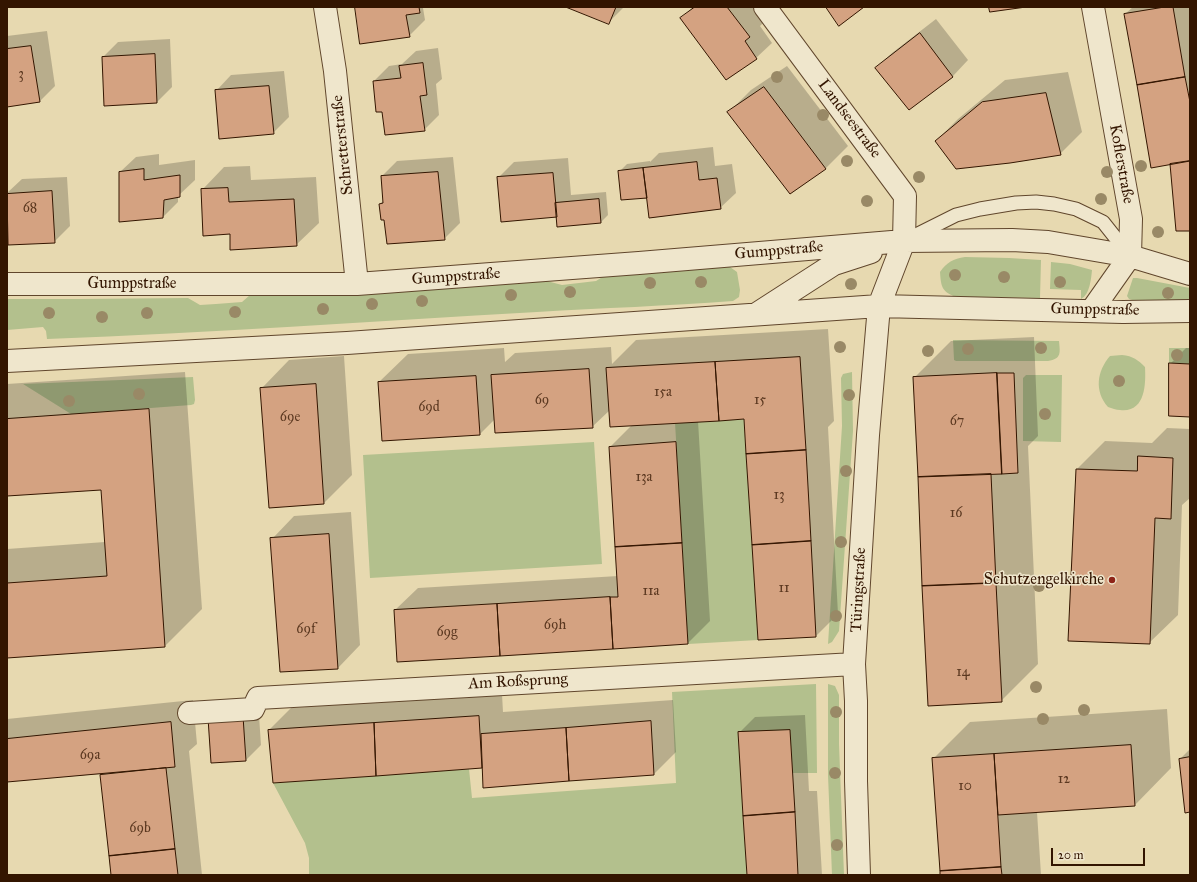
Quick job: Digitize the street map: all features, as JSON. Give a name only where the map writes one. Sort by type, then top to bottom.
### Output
[{"type":"street","name":"Schretterstraße","points":[[324,7],[335,71],[357,284]]},
{"type":"street","name":"Landseestraße","points":[[765,7],[905,196],[904,241]]},
{"type":"street","name":"Koflerstraße","points":[[1093,7],[1131,218],[1130,256]]},
{"type":"street","name":"Gumppstraße","points":[[7,284],[357,284],[904,241],[1012,240],[1048,242],[1130,256],[1190,274]]},
{"type":"street","name":"Gumppstraße","points":[[756,314],[834,264],[904,241]]},
{"type":"street","points":[[879,306],[904,241]]},
{"type":"street","points":[[1092,310],[1130,256]]},
{"type":"street","name":"Gumppstraße","points":[[7,361],[347,343],[879,306],[1190,311]]},
{"type":"street","name":"Türingstraße","points":[[859,875],[854,664],[868,435],[879,306]]},
{"type":"street","name":"Am Roßsprung","points":[[189,713],[253,709],[258,698],[583,678],[854,664]]},
{"type":"lane","points":[[904,241],[956,215],[1016,203],[1036,202],[1076,209],[1103,222],[1130,256]]},
{"type":"green space","points":[[965,257],[1041,260],[1040,298],[956,297],[951,295],[943,288],[940,272],[951,262]]},
{"type":"green space","points":[[1051,262],[1070,264],[1092,270],[1090,286],[1084,297],[1081,299],[1081,290],[1050,289]]},
{"type":"green space","points":[[730,267],[737,272],[740,290],[739,297],[733,301],[47,339],[46,331],[43,327],[7,330],[7,299],[188,298],[200,305],[242,302],[250,295],[296,294],[543,280],[562,285],[596,281],[604,276],[625,273]]},
{"type":"green space","points":[[1133,278],[1190,288],[1190,301],[1129,299],[1127,296]]},
{"type":"green space","points":[[953,340],[1059,341],[1060,352],[1056,359],[1048,361],[956,361],[954,360]]},
{"type":"green space","points":[[1169,348],[1190,348],[1190,364],[1169,363]]},
{"type":"green space","points":[[1122,355],[1135,359],[1145,367],[1145,382],[1142,396],[1135,407],[1128,410],[1118,410],[1108,407],[1099,388],[1102,368],[1110,356]]},
{"type":"green space","points":[[852,372],[853,431],[839,631],[832,642],[828,644],[842,426],[841,378],[843,374]]},
{"type":"green space","points":[[1026,375],[1062,375],[1061,442],[1023,441],[1023,378]]},
{"type":"green space","points":[[193,377],[195,400],[194,404],[191,405],[71,414],[23,384]]},
{"type":"green space","points":[[744,419],[758,640],[688,644],[675,423]]},
{"type":"green space","points":[[594,442],[602,564],[370,578],[363,455]]},
{"type":"green space","points":[[816,684],[817,773],[792,773],[789,730],[738,733],[747,875],[309,875],[309,858],[305,843],[273,783],[469,769],[472,798],[676,783],[672,692]]},
{"type":"green space","points":[[828,684],[835,686],[839,695],[839,744],[844,875],[832,875],[828,775]]},
{"type":"building","points":[[355,7],[419,7],[420,13],[406,15],[410,37],[360,44]]},
{"type":"building","points":[[566,7],[616,7],[609,24]]},
{"type":"building","points":[[695,7],[727,7],[750,37],[745,41],[757,59],[726,80],[680,18]]},
{"type":"building","points":[[826,7],[864,7],[839,26]]},
{"type":"building","points":[[989,7],[1026,7],[990,12]]},
{"type":"building","points":[[1173,7],[1185,77],[1137,85],[1124,14]]},
{"type":"building","points":[[920,33],[953,77],[909,110],[875,68]]},
{"type":"building","points":[[31,46],[40,102],[7,107],[7,49]]},
{"type":"building","points":[[155,54],[157,103],[104,106],[102,57]]},
{"type":"building","points":[[423,63],[427,95],[420,96],[425,131],[385,135],[382,112],[376,112],[373,81],[401,78],[399,66]]},
{"type":"building","points":[[1185,77],[1190,102],[1190,161],[1151,168],[1137,85]]},
{"type":"building","points":[[269,86],[274,134],[219,139],[215,90]]},
{"type":"building","points":[[764,87],[826,169],[790,194],[727,112]]},
{"type":"building","points":[[1046,93],[1061,155],[956,169],[935,141],[982,102]]},
{"type":"building","points":[[1190,161],[1190,231],[1176,231],[1170,164]]},
{"type":"building","points":[[697,162],[699,180],[717,178],[721,209],[649,218],[643,168]]},
{"type":"building","points":[[643,168],[647,198],[621,200],[618,171]]},
{"type":"building","points":[[144,169],[144,180],[180,175],[180,197],[164,200],[163,218],[119,222],[119,172]]},
{"type":"building","points":[[438,172],[445,240],[387,244],[384,220],[381,220],[379,204],[383,203],[381,176]]},
{"type":"building","points":[[553,173],[557,217],[501,222],[497,177]]},
{"type":"building","points":[[228,188],[229,202],[294,199],[297,246],[230,250],[230,234],[203,236],[201,189]]},
{"type":"building","points":[[52,191],[55,243],[8,245],[7,194]]},
{"type":"building","points":[[599,199],[601,223],[557,227],[555,203]]},
{"type":"building","points":[[800,357],[806,450],[746,454],[744,419],[719,421],[715,362]]},
{"type":"building","points":[[715,362],[719,421],[610,427],[606,368]]},
{"type":"building","points":[[1169,363],[1190,364],[1190,417],[1169,416]]},
{"type":"building","points":[[589,369],[593,428],[495,433],[491,375]]},
{"type":"building","points":[[997,373],[1014,373],[1018,473],[1002,474]]},
{"type":"building","points":[[997,373],[1002,474],[918,477],[913,377]]},
{"type":"building","points":[[476,376],[480,435],[382,441],[378,382]]},
{"type":"building","points":[[316,384],[324,504],[269,508],[260,388]]},
{"type":"building","points":[[149,409],[165,647],[7,658],[7,583],[107,576],[101,490],[7,496],[7,419]]},
{"type":"building","points":[[676,442],[682,543],[615,547],[609,447]]},
{"type":"building","points":[[806,450],[811,541],[752,545],[746,454]]},
{"type":"building","name":"Schutzengelkirche","points":[[1138,456],[1173,458],[1171,519],[1155,518],[1150,644],[1068,641],[1076,469],[1137,471]]},
{"type":"building","points":[[991,474],[996,583],[922,586],[918,477]]},
{"type":"building","points":[[329,534],[338,669],[280,672],[270,538]]},
{"type":"building","points":[[811,541],[816,637],[758,640],[752,545]]},
{"type":"building","points":[[682,543],[688,644],[613,649],[610,597],[618,597],[615,547]]},
{"type":"building","points":[[996,583],[1002,702],[928,706],[922,586]]},
{"type":"building","points":[[610,597],[613,649],[500,656],[497,604]]},
{"type":"building","points":[[497,604],[500,656],[397,662],[394,610]]},
{"type":"building","points":[[243,716],[246,761],[211,763],[208,718]]},
{"type":"building","points":[[479,716],[482,768],[376,776],[374,723]]},
{"type":"building","points":[[651,721],[654,775],[569,781],[566,728]]},
{"type":"building","points":[[171,722],[175,767],[7,782],[7,739]]},
{"type":"building","points":[[374,723],[376,776],[273,783],[268,730]]},
{"type":"building","points":[[566,728],[569,781],[483,788],[481,734]]},
{"type":"building","points":[[790,730],[795,812],[743,816],[738,732]]},
{"type":"building","points":[[1131,745],[1135,806],[998,815],[994,754]]},
{"type":"building","points":[[994,754],[1001,867],[940,871],[932,758]]},
{"type":"building","points":[[1190,757],[1190,812],[1185,813],[1179,759]]},
{"type":"building","points":[[166,768],[175,849],[109,856],[100,775]]},
{"type":"building","points":[[795,812],[798,875],[747,875],[743,816]]},
{"type":"building","points":[[175,849],[178,875],[111,875],[109,856]]},
{"type":"building","points":[[1001,867],[1002,875],[940,875],[940,871]]},
{"type":"place","name":"Schutzengelkirche","points":[[1112,580]]}]
